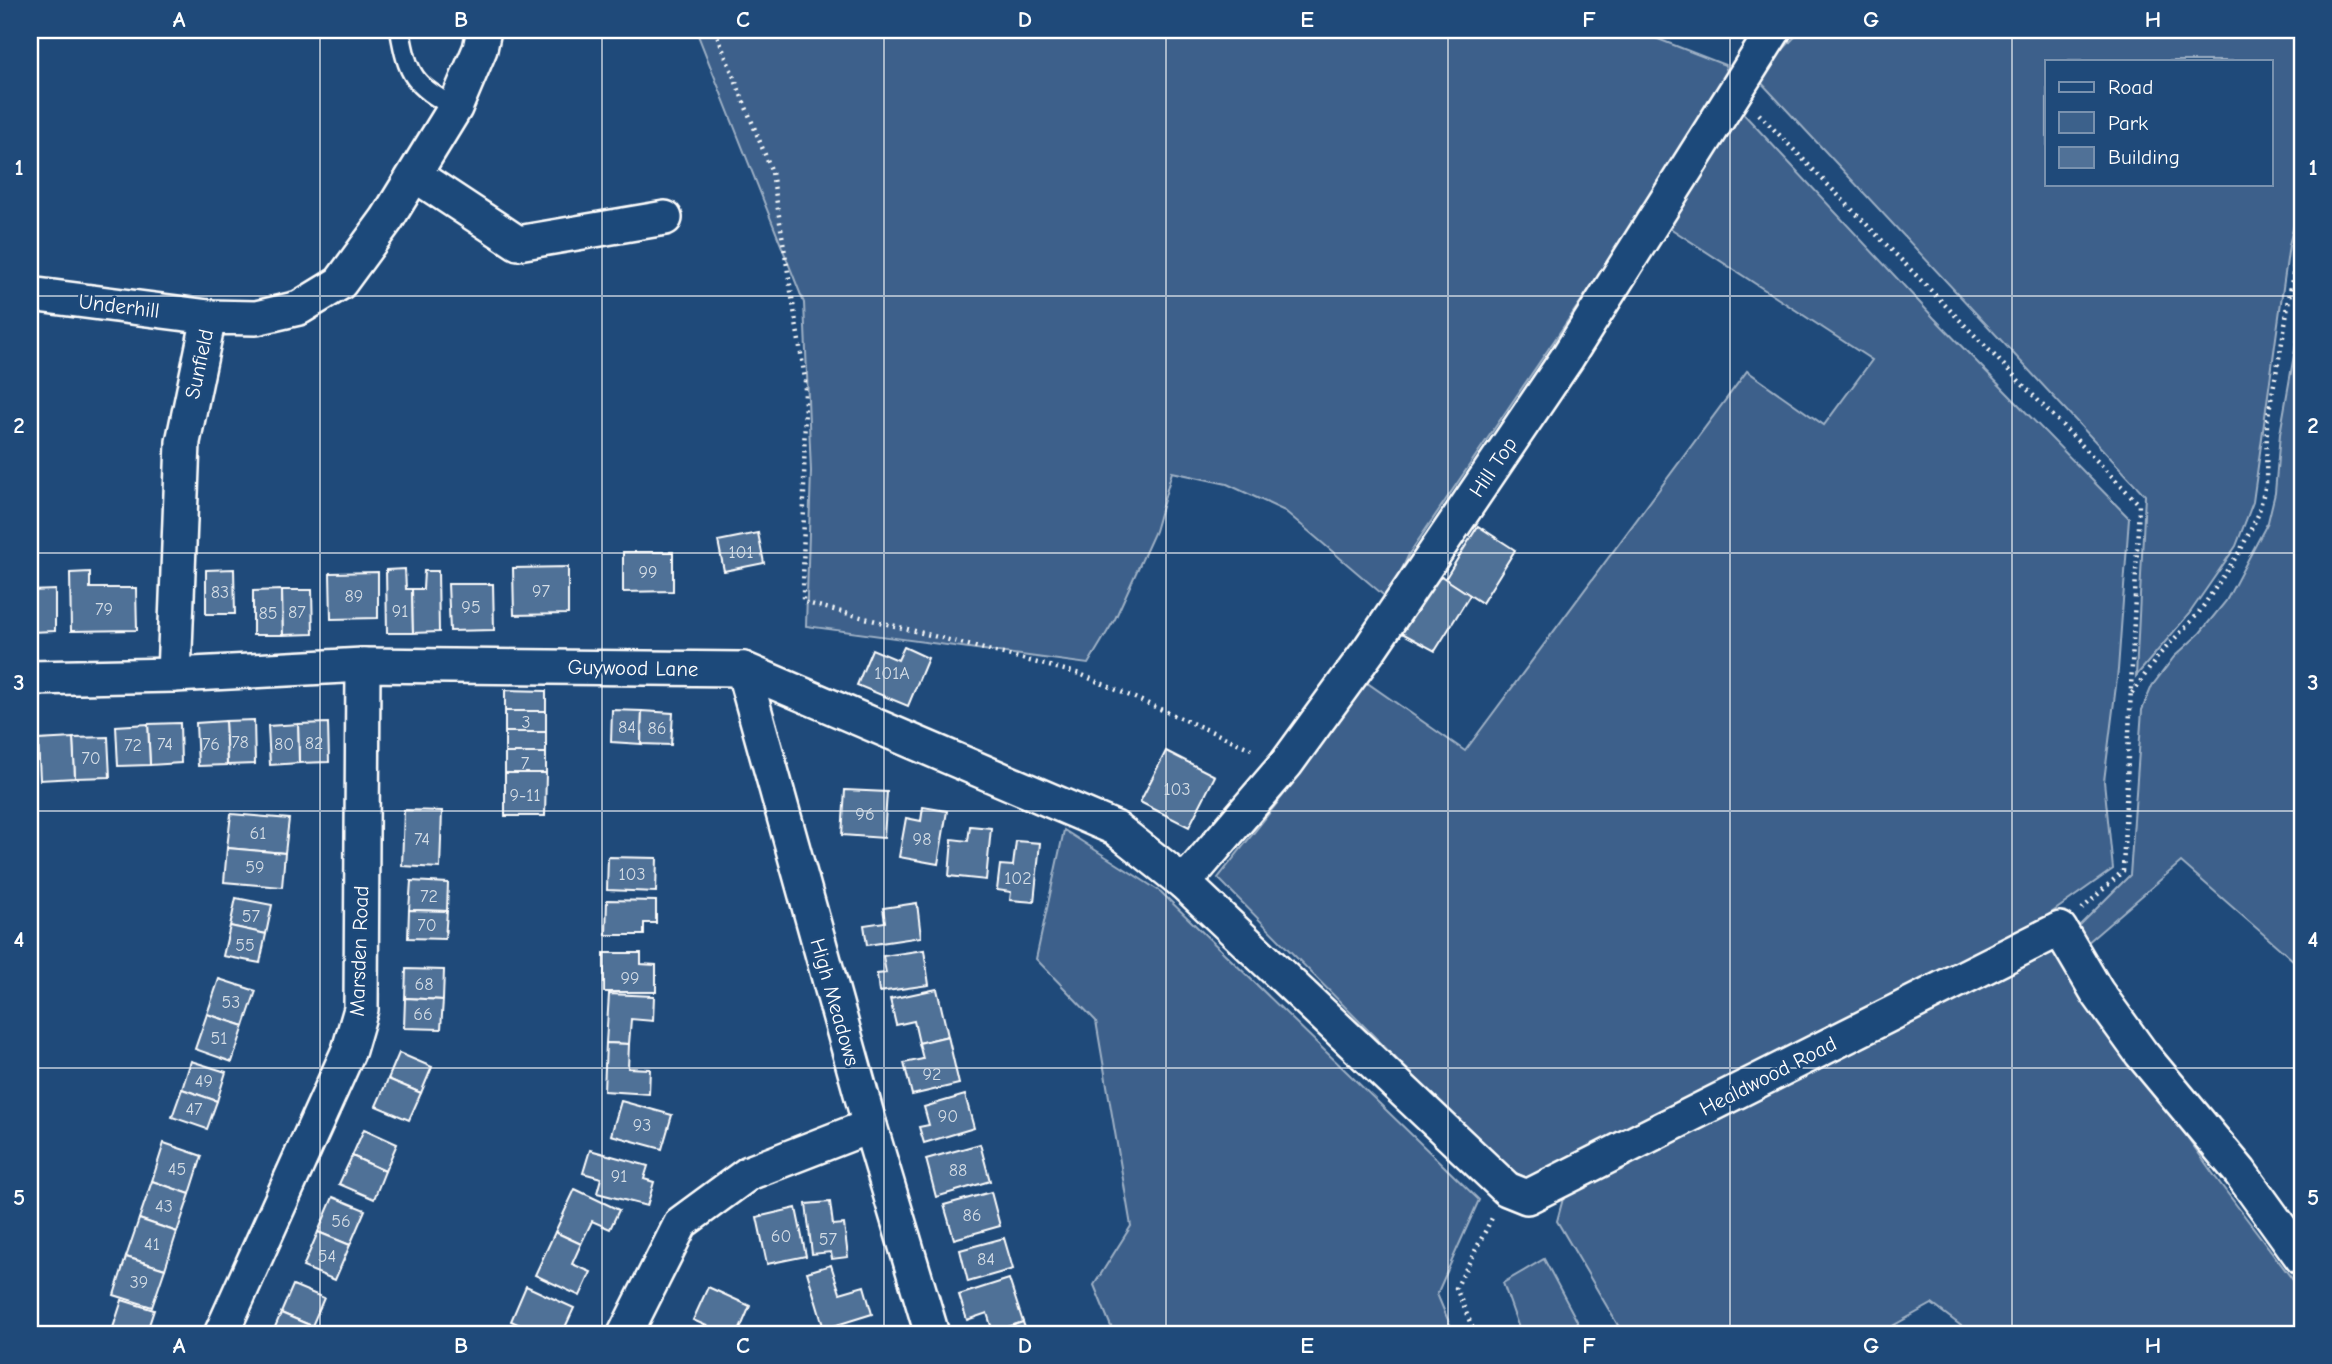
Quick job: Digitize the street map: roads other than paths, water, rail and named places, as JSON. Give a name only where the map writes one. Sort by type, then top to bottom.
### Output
[{"type":"street","name":"Sunfield","points":[[174,675],[183,442],[209,317],[256,318],[299,308],[340,283],[415,175],[455,108],[480,49],[484,30]]},
{"type":"street","name":"Hill Top","points":[[1184,883],[1286,764],[1369,650],[1567,358],[1774,30]]},
{"type":"street","points":[[415,175],[518,243],[665,218]]},
{"type":"street","name":"Underhill","points":[[30,294],[209,317]]},
{"type":"street","name":"Guywood Lane","points":[[30,678],[174,675],[363,666],[743,669],[1115,828],[1184,883]]},
{"type":"street","name":"Marsden Road","points":[[221,1334],[349,1050],[361,1009],[363,666]]},
{"type":"street","name":"High Meadows","points":[[743,669],[870,1126],[932,1334]]},
{"type":"street","name":"Healdwood Road","points":[[1184,883],[1507,1189],[1527,1197],[2060,929],[2097,992],[2141,1053],[2240,1172],[2302,1258]]},
{"type":"street","points":[[625,1334],[681,1223],[749,1173],[870,1126]]},
{"type":"lane","points":[[400,30],[404,58],[411,74],[423,89],[455,108]]}]
